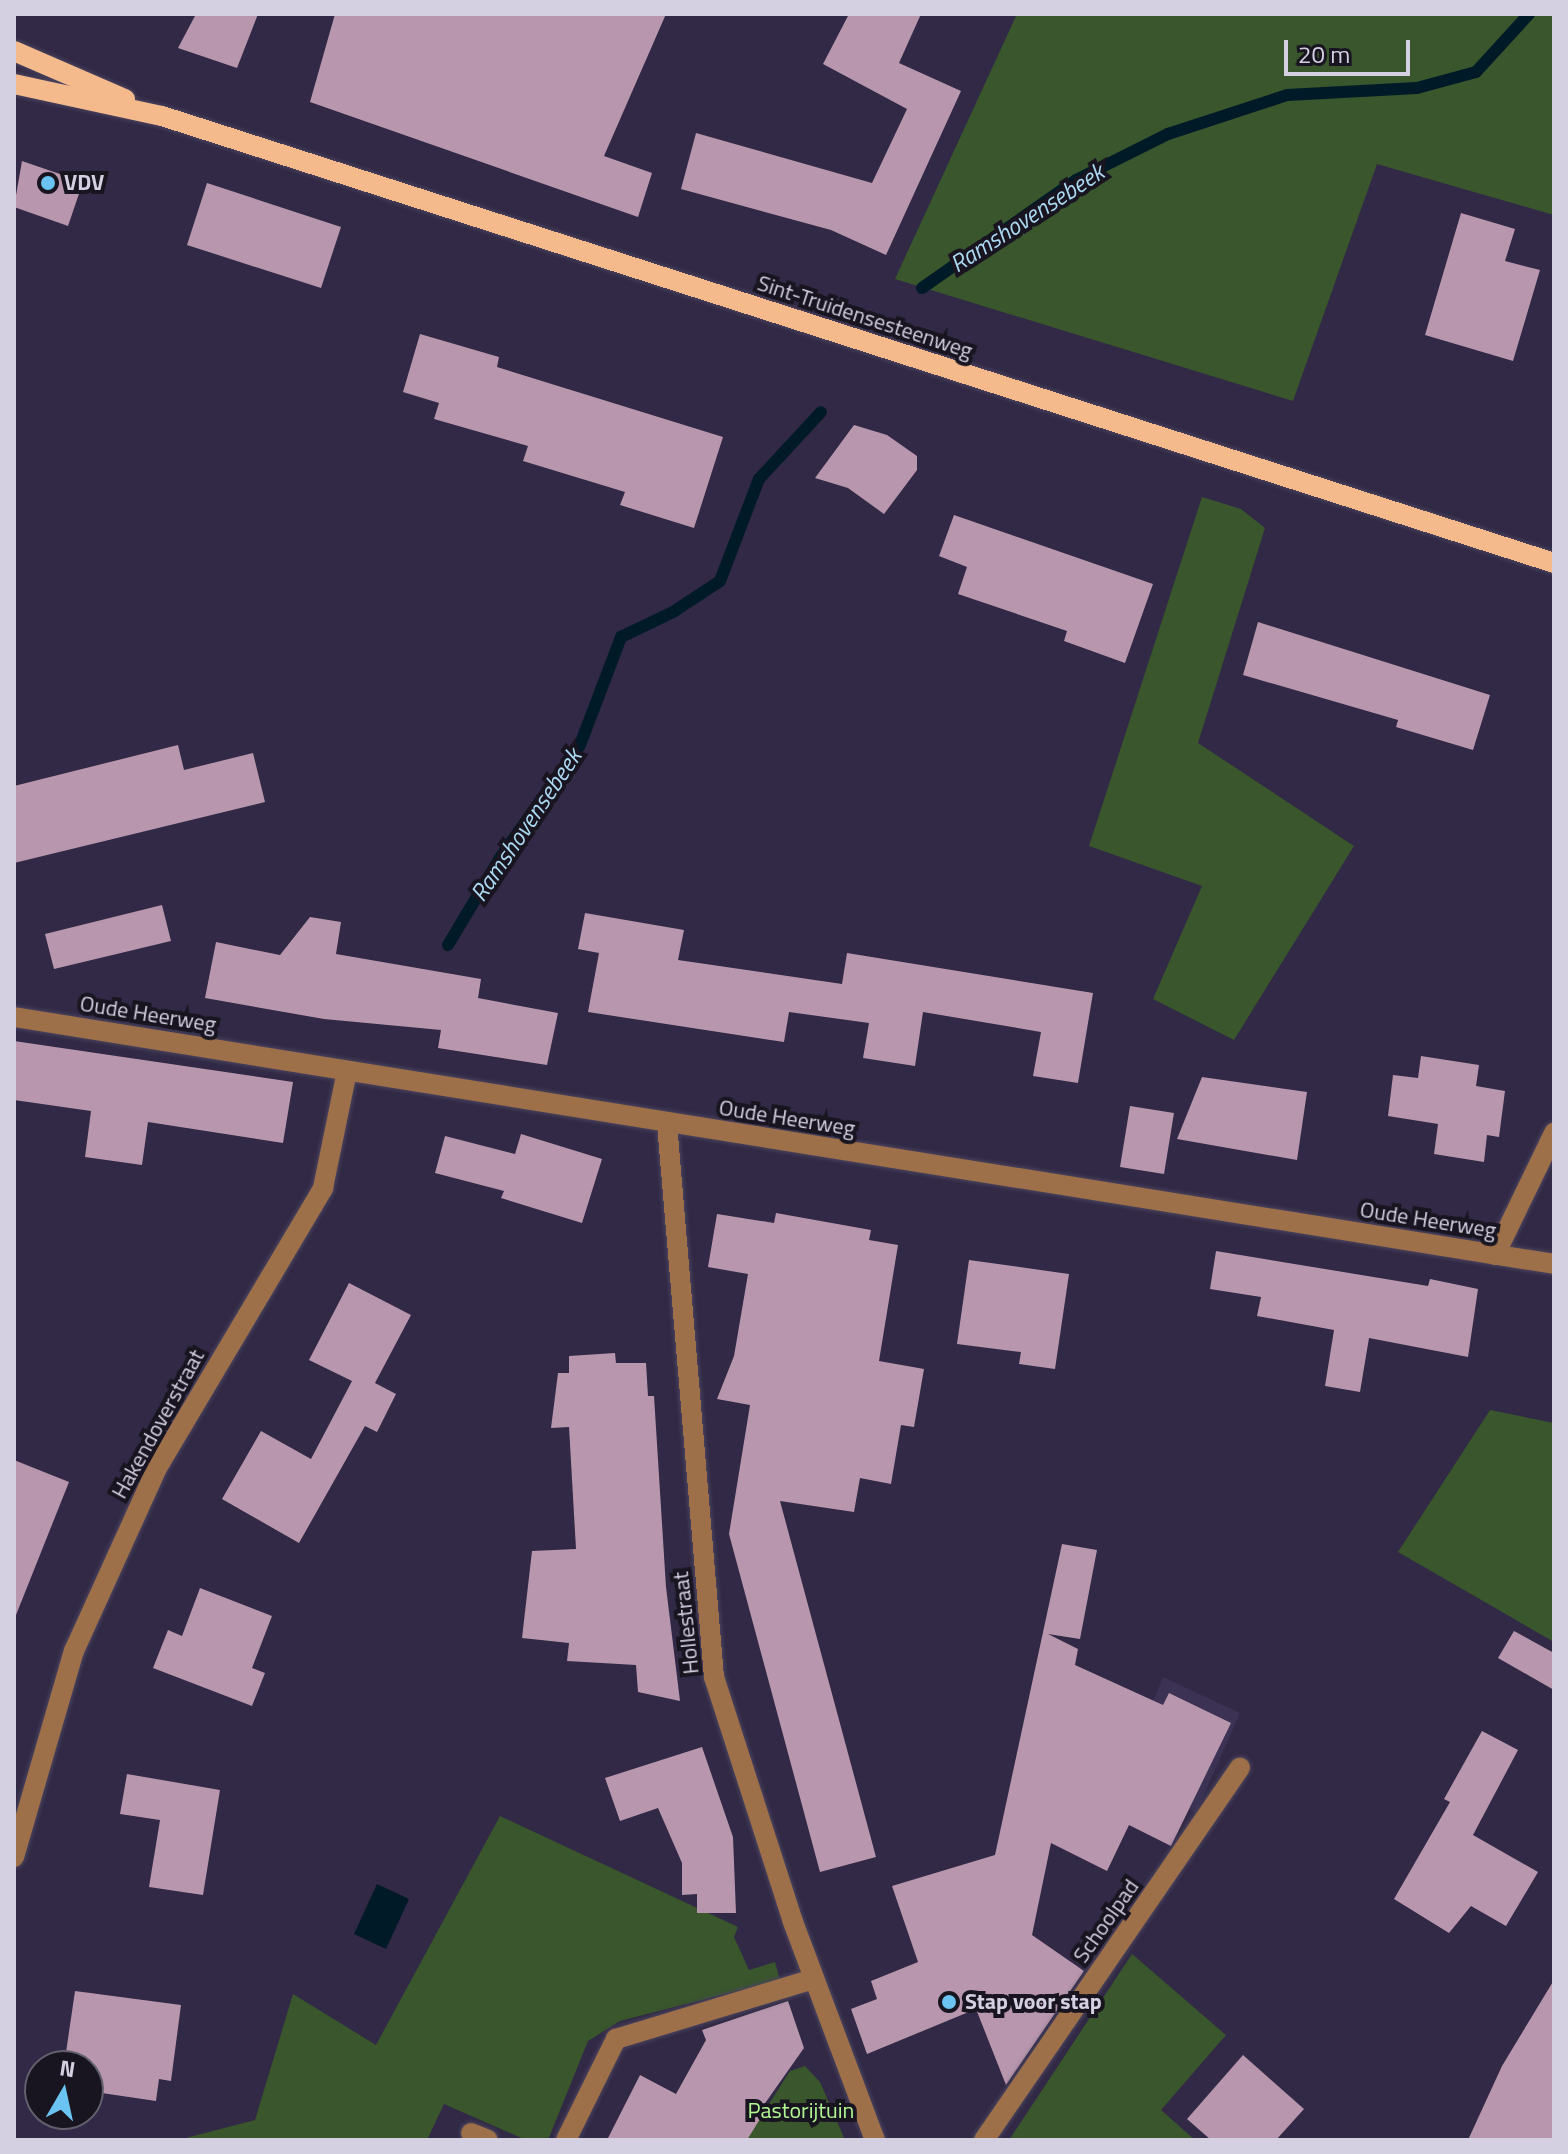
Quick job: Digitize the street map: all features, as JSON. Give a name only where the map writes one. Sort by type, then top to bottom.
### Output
[{"type":"main road","name":"Sint-Truidensesteenweg","points":[[14,51],[162,116]]},
{"type":"main road","name":"Sint-Truidensesteenweg","points":[[14,84],[162,116],[1554,563]]},
{"type":"street","name":"Oude Heerweg","points":[[14,1017],[1554,1264]]},
{"type":"street","name":"Hakendoverstraat","points":[[14,1857],[74,1651],[157,1468],[323,1188],[347,1071]]},
{"type":"street","name":"Hollestraat","points":[[667,1124],[714,1677],[814,1979],[875,2140]]},
{"type":"street","points":[[1495,1255],[1554,1133]]},
{"type":"street","name":"Schoolpad","points":[[984,2140],[1240,1768]]},
{"type":"street","points":[[566,2140],[616,2039],[814,1979]]},
{"type":"shaded area","points":[[1163,1677],[1240,1713],[1196,1813],[1123,1776]]},
{"type":"green space","points":[[1017,14],[1554,14],[1554,215],[1377,164],[1293,401],[895,279]]},
{"type":"green space","points":[[1202,497],[1241,509],[1265,528],[1198,743],[1354,846],[1234,1040],[1153,999],[1202,886],[1089,846]]},
{"type":"green space","points":[[1490,1410],[1554,1423],[1554,1642],[1398,1552]]},
{"type":"green space","points":[[500,1816],[738,1927],[734,1937],[749,1970],[775,1962],[780,1980],[620,2021],[588,2041],[548,2140],[526,2140],[444,2104],[427,2140],[178,2140],[255,2120],[293,1994],[376,2045]]},
{"type":"green space","points":[[1132,1954],[1226,2035],[1161,2110],[1195,2140],[1009,2140]]},
{"type":"green space","name":"Pastorijtuin","points":[[805,2066],[820,2082],[845,2140],[746,2140],[790,2071]]},
{"type":"water","points":[[377,1884],[409,1899],[386,1949],[354,1934]]},
{"type":"building","points":[[196,14],[258,14],[237,68],[178,48]]},
{"type":"building","points":[[335,14],[666,14],[604,156],[652,173],[638,217],[310,102]]},
{"type":"building","points":[[849,14],[921,14],[899,63],[961,91],[886,255],[831,230],[681,189],[696,133],[872,183],[907,109],[823,64]]},
{"type":"building","points":[[22,161],[83,182],[68,226],[14,207]]},
{"type":"building","points":[[207,183],[341,227],[321,288],[187,245]]},
{"type":"building","points":[[1461,213],[1515,229],[1505,261],[1540,270],[1513,361],[1425,335]]},
{"type":"building","points":[[420,334],[499,357],[497,367],[723,437],[694,528],[620,505],[625,492],[523,461],[528,446],[434,419],[439,403],[403,392]]},
{"type":"building","points":[[854,425],[887,435],[917,456],[917,470],[884,514],[848,488],[815,478]]},
{"type":"building","points":[[954,515],[1153,584],[1125,663],[1064,641],[1067,631],[958,594],[967,567],[939,556]]},
{"type":"building","points":[[1258,622],[1490,695],[1473,750],[1396,727],[1398,720],[1243,675]]},
{"type":"building","points":[[178,745],[184,770],[253,753],[265,802],[14,863],[14,786]]},
{"type":"building","points":[[162,905],[171,941],[54,969],[45,934]]},
{"type":"building","points":[[585,913],[684,930],[678,960],[842,984],[847,953],[1093,993],[1078,1083],[1033,1076],[1041,1032],[923,1012],[915,1066],[863,1058],[869,1023],[789,1012],[784,1042],[588,1012],[599,953],[578,949]]},
{"type":"building","points":[[310,917],[341,922],[336,954],[481,979],[478,998],[558,1013],[547,1065],[438,1048],[441,1030],[324,1019],[205,998],[216,942],[280,955]]},
{"type":"building","points":[[14,1041],[293,1082],[283,1143],[148,1122],[142,1165],[85,1157],[91,1111],[14,1100]]},
{"type":"building","points":[[1421,1056],[1479,1065],[1476,1086],[1505,1091],[1499,1137],[1487,1135],[1484,1162],[1434,1154],[1438,1124],[1388,1116],[1393,1075],[1418,1078]]},
{"type":"building","points":[[1202,1077],[1307,1092],[1297,1160],[1177,1139]]},
{"type":"building","points":[[1130,1106],[1174,1113],[1164,1174],[1120,1167]]},
{"type":"building","points":[[521,1134],[602,1159],[582,1223],[501,1198],[504,1191],[435,1173],[445,1136],[515,1154]]},
{"type":"building","points":[[776,1213],[871,1230],[869,1240],[898,1245],[879,1361],[924,1369],[914,1427],[901,1425],[891,1484],[860,1478],[854,1512],[780,1501],[876,1857],[820,1872],[729,1534],[750,1405],[717,1399],[734,1356],[748,1274],[708,1267],[717,1214],[774,1223]]},
{"type":"building","points":[[1216,1251],[1428,1286],[1430,1279],[1478,1289],[1468,1357],[1369,1338],[1360,1392],[1325,1386],[1334,1330],[1257,1316],[1261,1297],[1210,1289]]},
{"type":"building","points":[[969,1260],[1069,1274],[1055,1369],[1019,1364],[1021,1352],[957,1344]]},
{"type":"building","points":[[349,1283],[411,1315],[375,1383],[396,1394],[377,1432],[365,1426],[299,1543],[222,1499],[261,1431],[311,1459],[352,1381],[309,1360]]},
{"type":"building","points":[[615,1353],[616,1363],[646,1363],[648,1396],[654,1396],[666,1587],[680,1701],[638,1692],[636,1665],[567,1661],[569,1643],[522,1638],[532,1551],[576,1549],[569,1427],[551,1428],[558,1373],[569,1373],[569,1356]]},
{"type":"building","points":[[14,1460],[69,1482],[16,1615],[14,1615]]},
{"type":"building","points":[[1062,1544],[1097,1550],[1080,1639],[1048,1634],[1078,1649],[1075,1665],[1163,1705],[1169,1693],[1231,1723],[1171,1846],[1129,1825],[1107,1871],[1051,1843],[1032,1935],[1084,1971],[1006,2085],[976,2009],[867,2054],[851,2009],[877,1999],[871,1981],[918,1962],[892,1886],[995,1855]]},
{"type":"building","points":[[200,1588],[272,1616],[252,1668],[265,1673],[252,1706],[153,1668],[168,1630],[182,1636]]},
{"type":"building","points":[[1514,1631],[1554,1653],[1554,1690],[1498,1658]]},
{"type":"building","points":[[1482,1731],[1518,1750],[1473,1835],[1538,1872],[1506,1926],[1471,1906],[1449,1933],[1394,1899],[1450,1802],[1444,1799]]},
{"type":"building","points":[[702,1747],[733,1837],[736,1913],[697,1913],[697,1894],[682,1895],[682,1863],[658,1808],[620,1821],[605,1778]]},
{"type":"building","points":[[127,1774],[220,1790],[203,1895],[149,1887],[160,1820],[120,1814]]},
{"type":"building","points":[[1554,1980],[1554,2140],[1468,2140],[1502,2066]]},
{"type":"building","points":[[75,1991],[181,2005],[171,2081],[159,2079],[156,2101],[104,2093],[104,2050],[66,2050]]},
{"type":"building","points":[[788,2001],[804,2048],[761,2109],[765,2111],[747,2140],[607,2140],[640,2075],[676,2094],[706,2040],[702,2030]]},
{"type":"building","points":[[1243,2055],[1304,2109],[1276,2140],[1211,2140],[1187,2119]]},
{"type":"waterway","name":"Ramshovensebeek","points":[[922,288],[1076,180],[1168,134],[1287,95],[1417,88],[1476,72],[1529,14]]},
{"type":"waterway","name":"Ramshovensebeek","points":[[448,945],[500,858],[580,745],[621,637],[673,612],[720,581],[759,479],[821,412]]},
{"type":"place","name":"VDV","points":[[48,183]]},
{"type":"place","name":"Stap voor stap","points":[[949,2002]]}]
